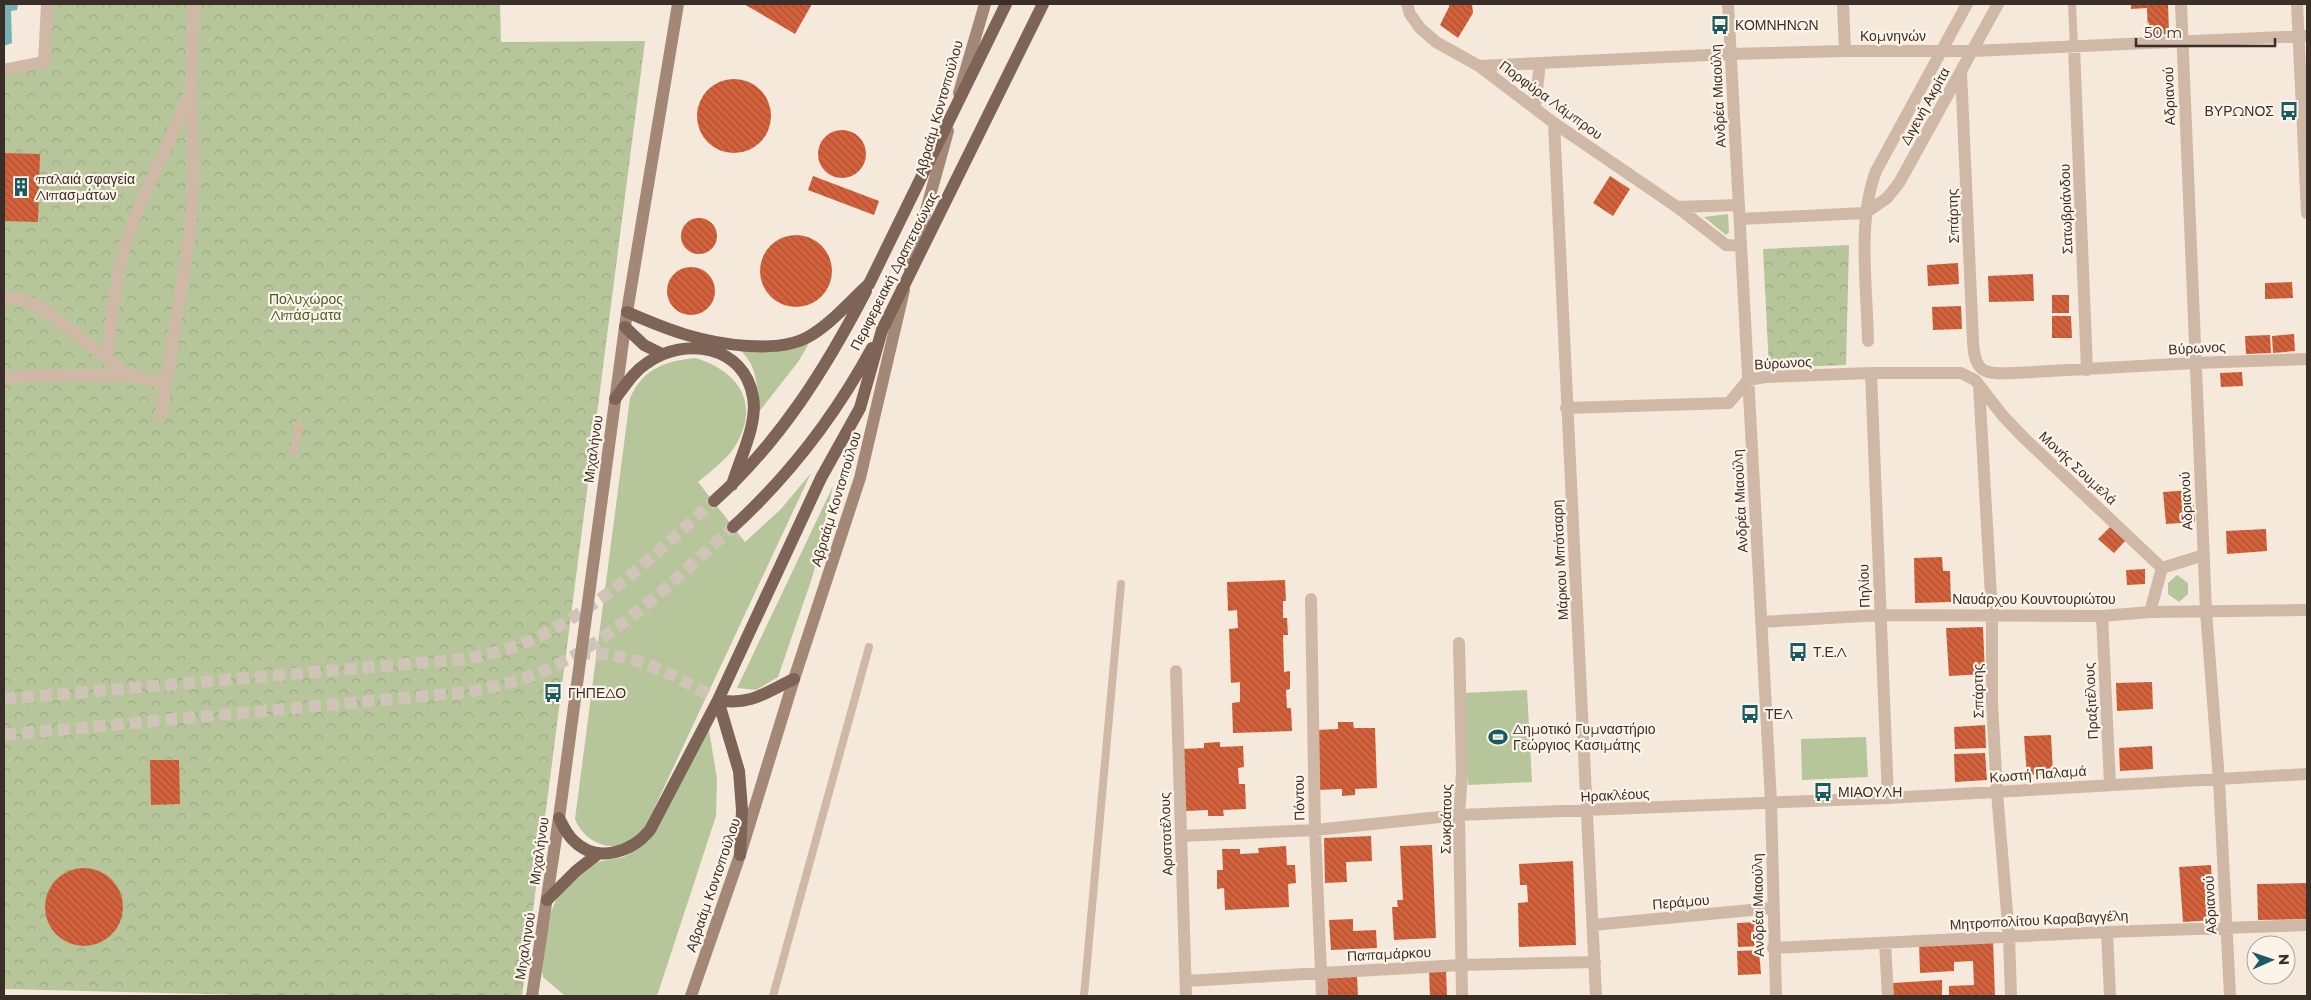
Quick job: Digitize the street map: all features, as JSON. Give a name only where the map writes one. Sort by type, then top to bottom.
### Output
[{"type":"main road","name":"Περιφερειακή Δραπετσώνας","points":[[714,501],[732,485],[776,436],[832,355],[869,284],[1006,4]]},
{"type":"main road","name":"Περιφερειακή Δραπετσώνας","points":[[733,527],[770,493],[801,456],[850,387],[882,330],[1043,4]]},
{"type":"main road","points":[[627,312],[684,336],[716,344],[772,346],[790,344],[807,337],[825,326],[869,284]]},
{"type":"main road","points":[[625,327],[644,344],[662,354]]},
{"type":"main road","points":[[559,818],[573,841],[583,848],[599,853],[614,853],[630,848],[642,840],[650,830],[718,700],[821,478],[860,408],[882,330]]},
{"type":"main road","points":[[615,399],[635,372],[662,354],[686,347],[708,349],[724,355],[737,365],[749,382],[753,397],[754,414],[732,485]]},
{"type":"main road","points":[[718,700],[745,701],[794,679]]},
{"type":"main road","points":[[718,700],[739,771],[742,810],[740,855]]},
{"type":"main road","points":[[547,900],[576,871],[599,853]]},
{"type":"street","points":[[4,70],[44,62],[47,4]]},
{"type":"street","points":[[161,415],[184,282],[190,233],[193,176],[191,89],[193,4]]},
{"type":"street","name":"Μιχαλήνου","points":[[547,900],[627,312],[678,4]]},
{"type":"street","name":"Αβραάμ Κοντοπούλου","points":[[691,996],[740,855],[794,679],[860,478],[918,233],[985,4]]},
{"type":"street","name":"Ανδρέα Μιαούλη","points":[[1728,4],[1771,802],[1773,948],[1776,996]]},
{"type":"street","points":[[1843,4],[1845,51]]},
{"type":"street","name":"Διγενή Ακρίτα","points":[[1865,212],[1876,170],[1967,4]]},
{"type":"street","name":"Διγενή Ακρίτα","points":[[1740,219],[1865,212],[1888,198],[1899,183],[1998,4]]},
{"type":"street","name":"Αδριανού","points":[[2181,4],[2194,363],[2206,611],[2219,780],[2230,996]]},
{"type":"street","points":[[2298,4],[2303,36],[2307,213]]},
{"type":"street","name":"Πορφύρα Λάμπρου","points":[[1409,9],[1420,28],[1436,42],[1479,66],[1554,123],[1677,207],[1726,245],[1741,246]]},
{"type":"street","name":"Κομνηνών","points":[[1479,66],[1730,54],[1845,51],[1972,52],[2303,36]]},
{"type":"street","name":"Σατωβριάνδου","points":[[2074,47],[2087,370]]},
{"type":"street","points":[[1535,108],[1540,63]]},
{"type":"street","name":"Σπάρτης","points":[[1962,71],[1974,360]]},
{"type":"street","points":[[107,359],[111,318],[127,244],[136,213],[178,123],[191,89]]},
{"type":"street","name":"Μάρκου Μπότσαρη","points":[[1554,123],[1566,408],[1596,996]]},
{"type":"street","points":[[1677,207],[1739,205]]},
{"type":"street","points":[[1865,212],[1868,341]]},
{"type":"street","points":[[4,298],[19,298],[41,307],[129,376]]},
{"type":"street","name":"Βύρωνος","points":[[1974,360],[1990,374],[2307,359]]},
{"type":"street","name":"Βύρωνος","points":[[1566,408],[1729,403],[1748,380],[1764,377],[1871,373],[1961,373],[1975,380],[1979,385]]},
{"type":"street","name":"Πηλίου","points":[[1871,373],[1888,798]]},
{"type":"street","points":[[4,378],[29,376],[129,376],[165,384]]},
{"type":"street","points":[[4,384],[29,376]]},
{"type":"street","name":"Σπάρτης","points":[[1979,385],[1992,614],[1992,703],[2009,938],[2011,996]]},
{"type":"street","name":"Μονής Σουμελά","points":[[1979,385],[2024,438],[2162,568]]},
{"type":"street","points":[[2150,612],[2162,568],[2204,555]]},
{"type":"street","name":"Πόντου","points":[[1311,599],[1315,830],[1322,996]]},
{"type":"street","name":"Ναυάρχου Κουντουριώτου","points":[[1761,622],[1881,614],[2102,616],[2150,612],[2307,610]]},
{"type":"street","name":"Πραξιτέλους","points":[[2102,616],[2110,784]]},
{"type":"street","name":"Σωκράτους","points":[[1459,643],[1462,773],[1459,814],[1462,996]]},
{"type":"street","name":"Αριστοτέλους","points":[[1176,671],[1186,996]]},
{"type":"street","name":"Κωστή Παλαμά","points":[[1771,802],[1888,798],[2307,774]]},
{"type":"street","name":"Ηρακλέους","points":[[1181,836],[1315,830],[1459,814],[1587,811],[1771,802]]},
{"type":"street","name":"Μιχαληνού","points":[[532,996],[547,900]]},
{"type":"street","name":"Περάμου","points":[[1593,925],[1772,908]]},
{"type":"street","name":"Μητροπολίτου Καραβαγγέλη","points":[[1773,948],[2107,932],[2307,925]]},
{"type":"street","points":[[2107,932],[2110,996]]},
{"type":"street","points":[[1885,942],[1888,996]]},
{"type":"street","name":"Παπαμάρκου","points":[[1186,981],[1461,965],[1595,962]]},
{"type":"lane","points":[[2072,4],[2074,47]]},
{"type":"lane","points":[[294,452],[299,425]]},
{"type":"lane","points":[[1084,996],[1121,584]]},
{"type":"lane","points":[[773,996],[869,647]]},
{"type":"green space","name":"Πολυχώρος Λιπάσματα","points":[[43,4],[500,4],[501,42],[645,41],[522,996],[292,996],[4,989],[4,68],[41,57]]},
{"type":"green space","points":[[1728,214],[1729,232],[1726,235],[1704,217]]},
{"type":"green space","points":[[1849,245],[1846,365],[1769,368],[1763,249]]},
{"type":"green space","points":[[811,340],[798,362],[758,413],[757,386],[753,369],[745,355],[738,348]]},
{"type":"green space","points":[[696,358],[723,371],[741,390],[745,401],[744,428],[734,449],[698,482],[745,542],[781,509],[811,473],[645,828],[635,838],[625,844],[608,846],[592,840],[579,827],[575,819],[630,398],[642,380],[657,368],[675,361]]},
{"type":"green space","points":[[833,486],[813,575],[778,677],[756,690],[737,688]]},
{"type":"green space","points":[[2177,575],[2188,583],[2188,594],[2179,602],[2168,594],[2168,583]]},
{"type":"green space","name":"Δημοτικό Γυμναστήριο Γεώργιος Κασιμάτης","points":[[1527,690],[1532,782],[1468,785],[1463,693]]},
{"type":"green space","points":[[709,730],[717,779],[716,816],[658,993],[656,996],[565,996],[543,977],[541,966],[551,912],[558,895],[585,869],[597,862],[624,857],[640,846]]},
{"type":"green space","points":[[1866,737],[1868,777],[1802,780],[1801,739]]},
{"type":"water","points":[[4,4],[18,4],[17,10],[11,11],[12,43],[4,46]]},
{"type":"building","points":[[744,4],[812,4],[795,34]]},
{"type":"building","points":[[1449,4],[1472,4],[1473,13],[1458,38],[1440,25]]},
{"type":"building","points":[[2131,4],[2168,4],[2169,34],[2148,35],[2147,8],[2131,9]]},
{"type":"building","points":[[734,79],[748,82],[760,90],[768,102],[771,116],[768,130],[760,142],[748,150],[734,153],[720,150],[708,142],[700,130],[697,116],[700,102],[708,90],[720,82]]},
{"type":"building","points":[[837,130],[847,130],[856,134],[862,140],[865,145],[865,163],[856,174],[847,178],[837,178],[828,174],[822,168],[818,159],[818,149],[822,140],[828,134]]},
{"type":"building","name":"παλαιά σφαγεία Λιπασμάτων","points":[[4,153],[40,154],[38,222],[4,221]]},
{"type":"building","points":[[813,176],[879,201],[874,215],[808,190]]},
{"type":"building","points":[[1610,176],[1630,189],[1613,216],[1593,203]]},
{"type":"building","points":[[699,218],[706,219],[712,223],[716,229],[716,243],[712,249],[706,253],[699,254],[692,253],[686,249],[682,243],[681,236],[682,229],[686,223],[692,219]]},
{"type":"building","points":[[796,235],[816,241],[826,251],[832,271],[826,291],[816,301],[796,307],[776,301],[766,291],[760,271],[766,251],[776,241]]},
{"type":"building","points":[[1958,263],[1959,284],[1928,286],[1927,265]]},
{"type":"building","points":[[686,267],[696,267],[705,271],[711,277],[714,282],[714,300],[705,311],[696,315],[686,315],[677,311],[671,305],[667,296],[667,286],[671,277],[677,271]]},
{"type":"building","points":[[2033,274],[2034,301],[1989,302],[1988,276]]},
{"type":"building","points":[[2292,282],[2293,298],[2265,299],[2265,283]]},
{"type":"building","points":[[2052,295],[2069,295],[2069,313],[2052,313]]},
{"type":"building","points":[[1961,306],[1962,329],[1933,330],[1932,307]]},
{"type":"building","points":[[2052,316],[2071,316],[2072,338],[2052,338]]},
{"type":"building","points":[[2294,334],[2295,351],[2273,353],[2272,336]]},
{"type":"building","points":[[2270,335],[2271,353],[2246,354],[2245,336]]},
{"type":"building","points":[[2242,372],[2243,386],[2221,387],[2220,373]]},
{"type":"building","points":[[2192,490],[2195,522],[2166,524],[2163,492]]},
{"type":"building","points":[[2111,526],[2126,540],[2114,553],[2098,539]]},
{"type":"building","points":[[2266,529],[2267,551],[2227,554],[2226,531]]},
{"type":"building","points":[[1942,557],[1943,571],[1950,571],[1951,602],[1915,603],[1914,558]]},
{"type":"building","points":[[2145,569],[2145,584],[2127,585],[2126,570]]},
{"type":"building","points":[[1285,580],[1286,601],[1283,601],[1283,618],[1287,618],[1288,635],[1283,635],[1284,672],[1290,671],[1290,689],[1286,690],[1287,708],[1291,708],[1292,731],[1233,733],[1232,703],[1240,702],[1240,682],[1231,683],[1229,629],[1238,628],[1237,610],[1228,611],[1227,582]]},
{"type":"building","points":[[1983,627],[1985,674],[1949,676],[1946,628]]},
{"type":"building","points":[[2152,682],[2153,709],[2117,711],[2116,683]]},
{"type":"building","points":[[1338,722],[1353,722],[1354,728],[1375,728],[1377,788],[1355,789],[1355,795],[1342,796],[1342,789],[1317,790],[1315,730],[1338,729]]},
{"type":"building","points":[[1985,725],[1986,748],[1955,749],[1954,727]]},
{"type":"building","points":[[2051,735],[2053,774],[2027,775],[2024,736]]},
{"type":"building","points":[[1220,742],[1220,747],[1243,746],[1244,767],[1238,768],[1239,784],[1245,784],[1246,809],[1223,810],[1224,816],[1208,816],[1208,810],[1186,811],[1183,749],[1204,748],[1204,743]]},
{"type":"building","points":[[2152,746],[2153,769],[2120,771],[2119,748]]},
{"type":"building","points":[[1985,753],[1987,780],[1955,782],[1954,754]]},
{"type":"building","points":[[150,760],[179,760],[180,804],[151,805]]},
{"type":"building","points":[[1371,836],[1372,861],[1346,862],[1347,882],[1325,883],[1324,838]]},
{"type":"building","points":[[1432,845],[1436,938],[1394,940],[1392,907],[1398,907],[1397,900],[1403,900],[1400,846]]},
{"type":"building","points":[[1286,846],[1287,865],[1295,865],[1296,883],[1288,884],[1289,907],[1225,910],[1224,888],[1217,889],[1217,870],[1223,870],[1222,849],[1240,849],[1240,854],[1259,853],[1258,848]]},
{"type":"building","points":[[1573,861],[1576,945],[1519,947],[1518,903],[1528,902],[1527,885],[1520,885],[1519,864]]},
{"type":"building","points":[[2211,865],[2214,920],[2183,922],[2179,867]]},
{"type":"building","points":[[84,868],[99,871],[112,879],[120,892],[123,907],[120,922],[112,935],[99,943],[84,946],[69,943],[56,935],[48,922],[45,907],[48,892],[56,879],[69,871]]},
{"type":"building","points":[[2307,883],[2307,919],[2258,920],[2257,884]]},
{"type":"building","points":[[1353,919],[1353,931],[1376,930],[1377,948],[1331,950],[1329,920]]},
{"type":"building","points":[[1759,922],[1760,946],[1738,947],[1737,923]]},
{"type":"building","points":[[1993,940],[1995,996],[1949,996],[1949,986],[1974,985],[1973,961],[1954,962],[1954,971],[1920,973],[1919,943]]},
{"type":"building","points":[[1759,950],[1761,974],[1738,975],[1737,951]]},
{"type":"building","points":[[1446,969],[1447,996],[1430,996],[1429,970]]},
{"type":"building","points":[[1357,975],[1358,996],[1328,996],[1327,976]]},
{"type":"building","points":[[1942,980],[1942,996],[1893,996],[1893,983]]},
{"type":"tunnel","points":[[4,699],[465,659],[504,650],[527,642],[554,629],[603,597],[649,560],[714,501]]},
{"type":"tunnel","points":[[4,735],[469,692],[513,682],[539,673],[566,660],[618,627],[733,527]]},
{"type":"tunnel","points":[[578,654],[616,656],[634,660],[668,673],[718,700]]},
{"type":"place","name":"ΚΟΜΝΗΝΩΝ","points":[[1720,25]]},
{"type":"place","name":"ΒΥΡΩΝΟΣ","points":[[2289,111]]},
{"type":"place","name":"παλαιά σφαγεία Λιπασμάτων","points":[[21,187]]},
{"type":"place","name":"Τ.Ε.Λ","points":[[1798,652]]},
{"type":"place","name":"ΓΗΠΕΔΟ","points":[[553,693]]},
{"type":"place","name":"ΤΕΛ","points":[[1750,714]]},
{"type":"place","name":"Δημοτικό Γυμναστήριο Γεώργιος Κασιμάτης","points":[[1498,737]]},
{"type":"place","name":"ΜΙΑΟΥΛΗ","points":[[1823,792]]}]
